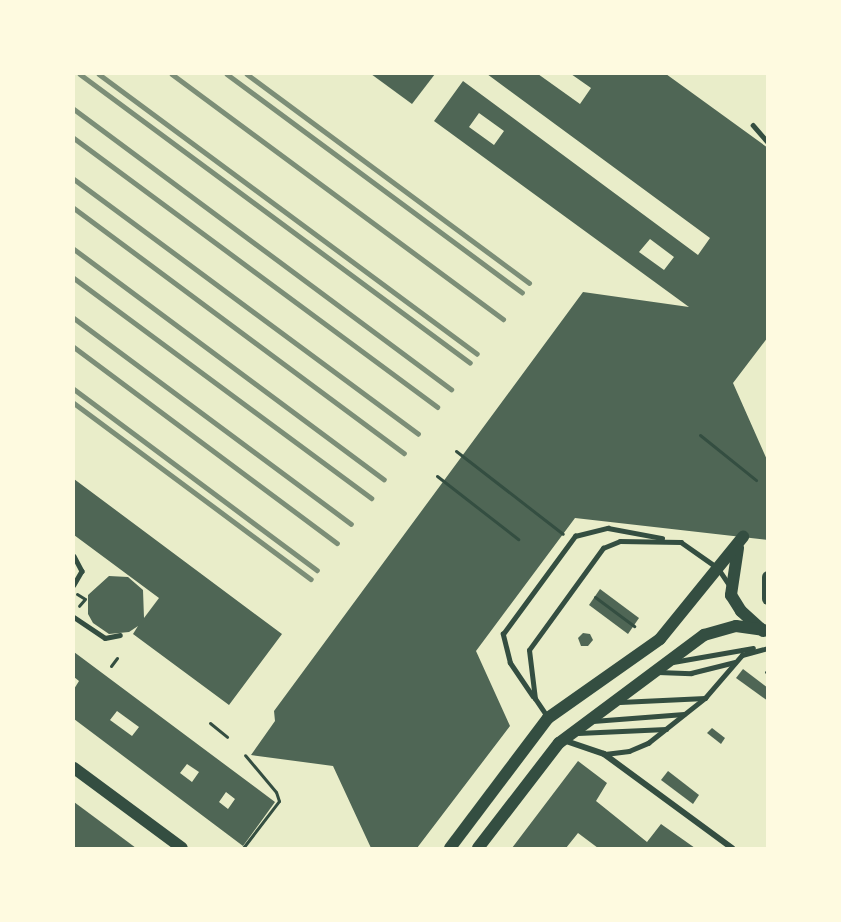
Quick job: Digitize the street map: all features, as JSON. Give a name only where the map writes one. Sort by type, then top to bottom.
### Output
[{"type":"main road","points":[[450,849],[548,718],[660,639],[741,540],[730,586],[734,602],[765,632]]},
{"type":"main road","points":[[768,577],[768,599]]},
{"type":"main road","points":[[478,849],[545,756],[704,635],[736,626],[765,632]]},
{"type":"main road","points":[[74,768],[175,847]]},
{"type":"street","points":[[571,737],[604,754],[732,849]]},
{"type":"lane","points":[[753,125],[756,133],[768,142]]},
{"type":"lane","points":[[548,718],[519,681],[505,651],[504,634],[575,536],[608,528],[671,540],[692,548],[718,568],[730,586]]},
{"type":"lane","points":[[535,699],[530,650],[603,548],[620,542],[671,540]]},
{"type":"lane","points":[[74,556],[82,571],[74,585]]},
{"type":"lane","points":[[74,617],[105,638],[120,635]]},
{"type":"lane","points":[[656,672],[691,673],[736,662],[759,648]]},
{"type":"lane","points":[[667,664],[735,649],[768,648]]},
{"type":"lane","points":[[604,754],[638,748],[667,729],[705,698],[736,662]]},
{"type":"lane","points":[[618,702],[705,698]]},
{"type":"lane","points":[[591,721],[685,714]]},
{"type":"lane","points":[[571,737],[667,729]]},
{"type":"path","points":[[700,435],[756,480]]},
{"type":"path","points":[[456,451],[563,534]]},
{"type":"path","points":[[437,476],[518,539]]},
{"type":"path","points":[[76,593],[84,599],[76,610]]},
{"type":"path","points":[[595,597],[634,626]]},
{"type":"path","points":[[111,666],[117,657]]},
{"type":"path","points":[[210,723],[227,737]]},
{"type":"path","points":[[243,849],[279,801],[276,792],[246,755]]},
{"type":"building","points":[[371,74],[435,74],[412,104]]},
{"type":"building","points":[[487,74],[538,74],[580,104],[591,88],[571,74],[666,74],[768,148],[768,337],[733,383],[768,462],[768,540],[575,518],[476,651],[510,726],[417,848],[371,848],[333,766],[251,755],[275,721],[274,711],[583,292],[689,307],[434,121],[463,81],[698,255],[710,238]],"holes":[[[479,113],[504,131],[494,145],[469,127]],[[650,239],[674,257],[664,270],[639,252]]]},
{"type":"building","points":[[74,479],[282,634],[229,705],[133,634],[138,626],[129,632],[109,634],[93,623],[88,614],[88,595],[109,576],[128,577],[143,590],[144,618],[159,598],[74,535]]},
{"type":"building","points":[[600,589],[639,618],[628,634],[589,605]]},
{"type":"building","points":[[583,633],[590,634],[593,640],[588,646],[581,646],[578,638]]},
{"type":"building","points":[[74,652],[275,802],[243,846],[74,719],[74,689],[79,681],[74,677]],"holes":[[[117,711],[139,727],[132,736],[110,720]],[[187,764],[199,772],[192,782],[180,773]],[[226,792],[235,799],[228,809],[219,802]]]},
{"type":"building","points":[[743,669],[768,688],[768,701],[736,678]]},
{"type":"building","points":[[712,728],[725,738],[721,744],[707,733]]},
{"type":"building","points":[[578,761],[607,783],[596,801],[647,842],[661,824],[695,848],[598,848],[578,833],[566,848],[512,848]]},
{"type":"building","points":[[668,771],[699,795],[693,804],[661,780]]},
{"type":"building","points":[[74,802],[136,848],[74,848]]},
{"type":"railway","points":[[80,74],[470,363]]},
{"type":"railway","points":[[99,74],[477,354]]},
{"type":"railway","points":[[172,74],[503,319]]},
{"type":"railway","points":[[227,74],[522,292]]},
{"type":"railway","points":[[247,74],[529,283]]},
{"type":"railway","points":[[74,109],[451,389]]},
{"type":"railway","points":[[74,138],[437,407]]},
{"type":"railway","points":[[74,179],[418,434]]},
{"type":"railway","points":[[74,208],[404,453]]},
{"type":"railway","points":[[74,249],[384,479]]},
{"type":"railway","points":[[74,278],[371,498]]},
{"type":"railway","points":[[74,318],[351,524]]},
{"type":"railway","points":[[74,347],[337,543]]},
{"type":"railway","points":[[74,389],[317,570]]},
{"type":"railway","points":[[74,403],[311,579]]}]
